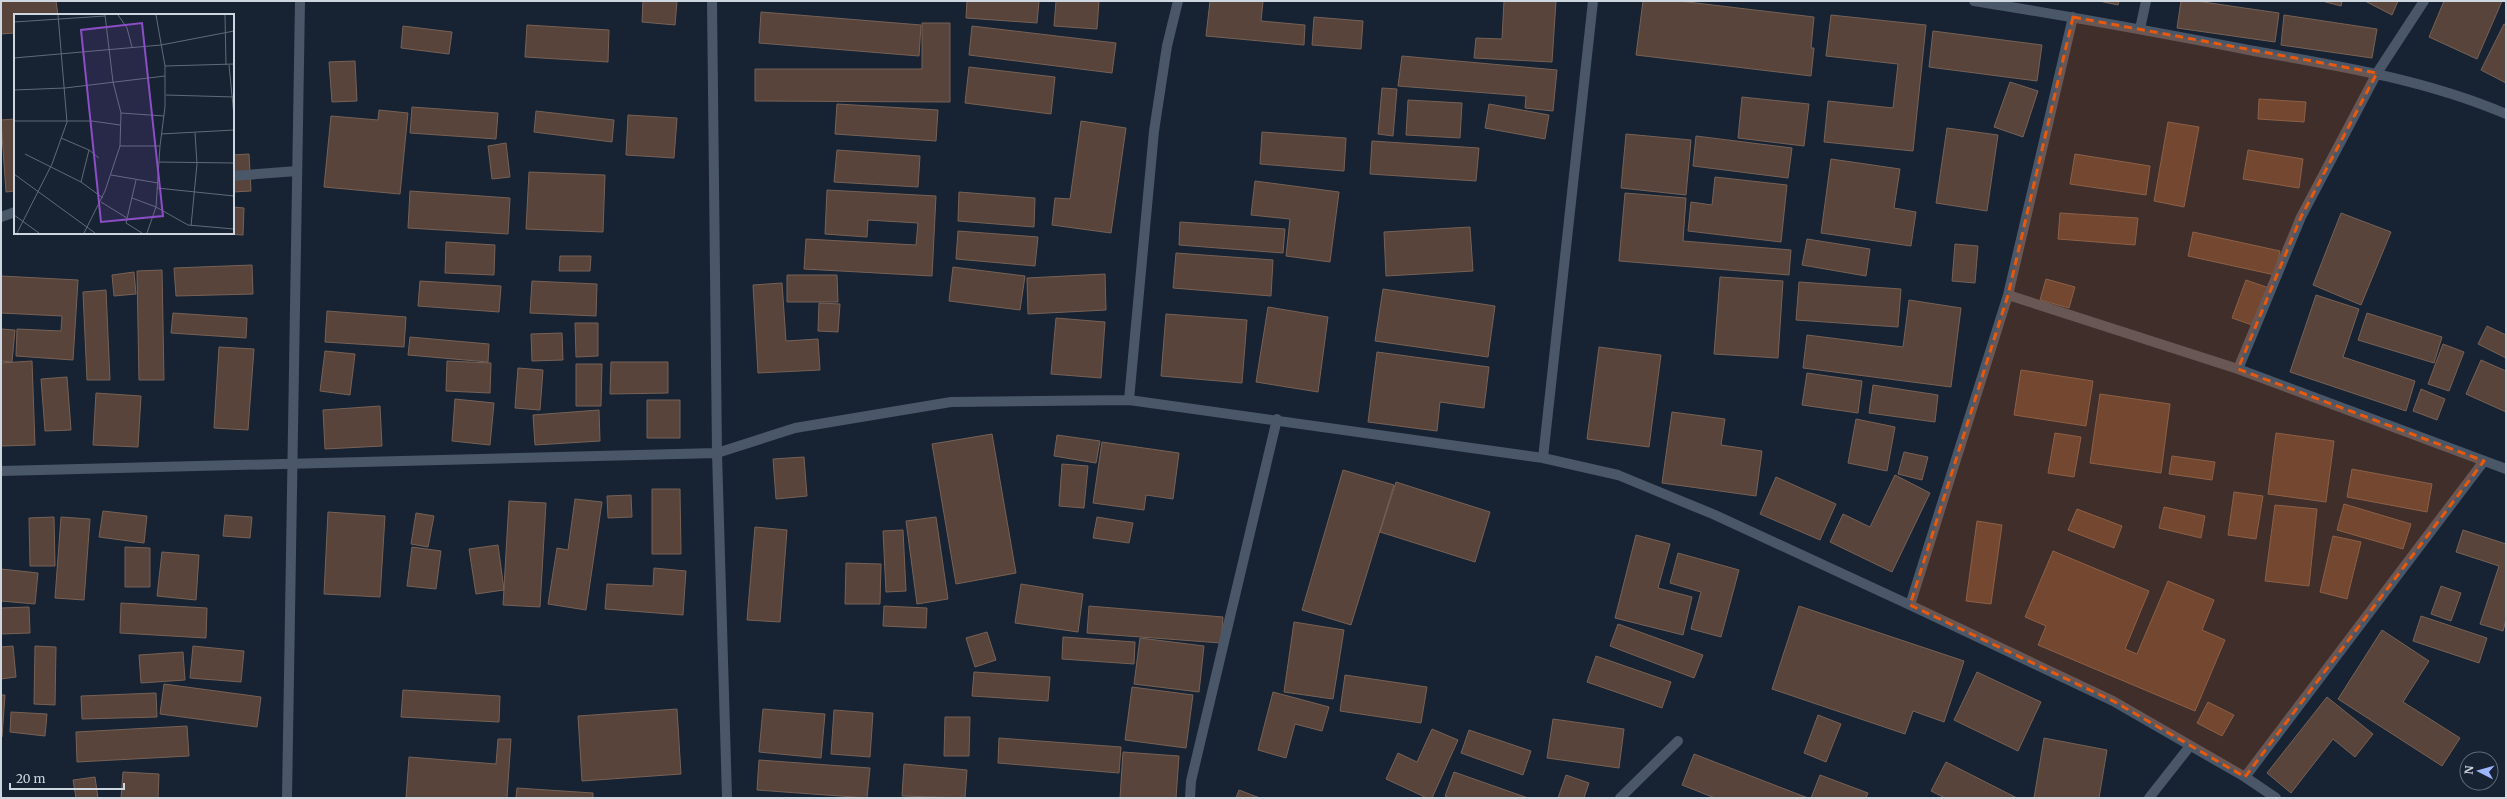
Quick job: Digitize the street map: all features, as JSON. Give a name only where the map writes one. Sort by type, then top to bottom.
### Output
[{"type":"street","points":[[287,798],[300,1]]},
{"type":"street","points":[[712,1],[717,453],[727,798]]},
{"type":"street","points":[[1129,400],[1154,131],[1166,46],[1178,1]]},
{"type":"street","points":[[1543,458],[1593,1]]},
{"type":"street","points":[[1974,1],[2073,17],[2377,73],[2472,99],[2506,114]]},
{"type":"street","points":[[2140,30],[2146,1]]},
{"type":"street","points":[[2238,369],[2301,217],[2377,73],[2424,1]]},
{"type":"street","points":[[1910,605],[2008,295],[2073,17]]},
{"type":"street","points":[[234,176],[297,171]]},
{"type":"street","points":[[1,217],[14,212]]},
{"type":"street","points":[[2008,295],[2238,369],[2506,469]]},
{"type":"street","points":[[1,471],[717,453],[795,428],[951,402],[1129,400],[1277,419],[1543,458],[1618,475],[1715,515],[2114,701],[2245,777],[2276,798]]},
{"type":"street","points":[[1190,798],[1191,782],[1277,419]]},
{"type":"street","points":[[2245,777],[2484,462]]},
{"type":"street","points":[[1620,798],[1678,741]]},
{"type":"street","points":[[2149,798],[2190,746]]},
{"type":"highlighted area","points":[[2073,17],[2377,73],[2301,217],[2238,369],[2484,461],[2245,777],[2113,701],[1910,605],[2008,295]]},
{"type":"building","points":[[1,1],[56,1],[58,14],[14,14],[14,33],[1,34]]},
{"type":"building","points":[[643,1],[677,1],[675,25],[642,22]]},
{"type":"building","points":[[967,1],[1039,1],[1037,23],[966,18]]},
{"type":"building","points":[[1056,1],[1099,1],[1097,29],[1054,26]]},
{"type":"building","points":[[1210,1],[1263,1],[1261,21],[1305,25],[1304,45],[1206,36]]},
{"type":"building","points":[[1504,1],[1556,1],[1552,62],[1474,58],[1476,38],[1502,39]]},
{"type":"building","points":[[1643,1],[1679,1],[1814,17],[1811,48],[1814,48],[1811,76],[1636,55]]},
{"type":"building","points":[[2099,1],[2119,1],[2118,5]]},
{"type":"building","points":[[2181,1],[2196,1],[2279,13],[2275,42],[2177,28]]},
{"type":"building","points":[[2322,1],[2342,1],[2341,6]]},
{"type":"building","points":[[2365,1],[2398,1],[2392,15]]},
{"type":"building","points":[[2444,1],[2502,1],[2477,59],[2429,37]]},
{"type":"building","points":[[761,12],[921,25],[919,56],[759,43]]},
{"type":"building","points":[[1831,15],[1926,25],[1913,151],[1824,142],[1828,101],[1893,108],[1898,64],[1826,56]]},
{"type":"building","points":[[2284,15],[2377,29],[2372,58],[2281,45]]},
{"type":"building","points":[[1314,17],[1363,21],[1361,49],[1312,45]]},
{"type":"building","points":[[922,23],[950,23],[950,102],[755,101],[755,69],[922,69]]},
{"type":"building","points":[[2504,24],[2506,25],[2506,83],[2481,70]]},
{"type":"building","points":[[527,25],[609,30],[608,62],[525,57]]},
{"type":"building","points":[[403,26],[452,32],[449,54],[401,48]]},
{"type":"building","points":[[972,26],[1116,43],[1112,73],[969,55]]},
{"type":"building","points":[[1933,31],[2042,45],[2037,81],[1929,67]]},
{"type":"building","points":[[1402,56],[1557,70],[1553,111],[1525,108],[1526,96],[1398,86]]},
{"type":"building","points":[[355,61],[357,101],[332,102],[329,62]]},
{"type":"building","points":[[969,67],[1055,77],[1051,114],[965,103]]},
{"type":"building","points":[[2010,82],[2038,91],[2023,137],[1994,127]]},
{"type":"building","points":[[1382,88],[1397,89],[1393,136],[1378,134]]},
{"type":"building","points":[[1742,97],[1809,104],[1804,146],[1738,138]]},
{"type":"building","points":[[2259,99],[2306,102],[2304,122],[2258,119]]},
{"type":"building","points":[[1408,100],[1462,103],[1460,138],[1406,135]]},
{"type":"building","points":[[837,104],[938,110],[936,141],[835,134]]},
{"type":"building","points":[[1489,104],[1549,115],[1545,139],[1485,128]]},
{"type":"building","points":[[412,107],[498,113],[496,139],[410,133]]},
{"type":"building","points":[[379,110],[408,113],[400,194],[324,187],[331,116],[378,120]]},
{"type":"building","points":[[536,111],[614,120],[612,142],[534,132]]},
{"type":"building","points":[[628,115],[677,118],[674,158],[626,155]]},
{"type":"building","points":[[14,119],[14,191],[6,192],[1,120]]},
{"type":"building","points":[[1081,121],[1126,128],[1111,233],[1052,225],[1055,198],[1070,199]]},
{"type":"building","points":[[2168,122],[2199,127],[2184,207],[2154,201]]},
{"type":"building","points":[[1947,128],[1998,135],[1987,211],[1936,203]]},
{"type":"building","points":[[1262,132],[1346,138],[1344,171],[1260,164]]},
{"type":"building","points":[[1626,134],[1691,140],[1686,195],[1621,188]]},
{"type":"building","points":[[1696,136],[1792,148],[1788,178],[1693,166]]},
{"type":"building","points":[[1372,141],[1479,148],[1476,181],[1370,174]]},
{"type":"building","points":[[506,143],[510,177],[492,179],[488,146]]},
{"type":"building","points":[[837,150],[920,156],[918,187],[834,182]]},
{"type":"building","points":[[2248,150],[2303,159],[2299,188],[2243,179]]},
{"type":"building","points":[[249,154],[251,191],[234,192],[234,155]]},
{"type":"building","points":[[2075,154],[2150,166],[2146,195],[2070,184]]},
{"type":"building","points":[[1831,159],[1900,169],[1894,208],[1916,212],[1911,246],[1821,233]]},
{"type":"building","points":[[529,172],[605,175],[603,232],[526,229]]},
{"type":"building","points":[[1715,177],[1787,185],[1781,242],[1688,231],[1691,202],[1712,205]]},
{"type":"building","points":[[1255,181],[1339,192],[1330,262],[1286,256],[1290,219],[1251,215]]},
{"type":"building","points":[[827,190],[936,196],[932,276],[804,269],[806,239],[916,245],[918,223],[868,220],[867,237],[825,234]]},
{"type":"building","points":[[410,191],[510,198],[508,234],[408,228]]},
{"type":"building","points":[[959,192],[1035,198],[1034,227],[958,221]]},
{"type":"building","points":[[1625,193],[1686,198],[1683,241],[1791,250],[1789,275],[1619,261]]},
{"type":"building","points":[[234,207],[244,208],[243,235],[224,234],[234,234]]},
{"type":"building","points":[[2060,213],[2138,218],[2135,245],[2058,239]]},
{"type":"building","points":[[2341,213],[2391,232],[2361,305],[2313,285]]},
{"type":"building","points":[[1180,222],[1285,229],[1283,253],[1179,245]]},
{"type":"building","points":[[1470,227],[1473,271],[1386,276],[1384,232]]},
{"type":"building","points":[[958,231],[1038,237],[1035,266],[956,259]]},
{"type":"building","points":[[2193,232],[2280,251],[2275,275],[2188,256]]},
{"type":"building","points":[[1807,239],[1870,249],[1866,276],[1802,265]]},
{"type":"building","points":[[446,242],[495,245],[494,275],[445,273]]},
{"type":"building","points":[[1955,244],[1978,246],[1975,283],[1952,281]]},
{"type":"building","points":[[1176,253],[1273,260],[1271,296],[1173,288]]},
{"type":"building","points":[[560,256],[591,256],[590,271],[559,271]]},
{"type":"building","points":[[252,265],[253,294],[176,296],[174,268]]},
{"type":"building","points":[[953,267],[1025,276],[1020,310],[949,301]]},
{"type":"building","points":[[162,270],[164,380],[139,380],[137,271]]},
{"type":"building","points":[[134,272],[136,294],[114,296],[112,275]]},
{"type":"building","points":[[1105,274],[1106,310],[1028,314],[1027,278]]},
{"type":"building","points":[[787,275],[837,275],[838,302],[787,302]]},
{"type":"building","points":[[1,276],[78,280],[73,360],[16,356],[17,329],[61,331],[62,316],[1,313]]},
{"type":"building","points":[[1720,277],[1783,281],[1778,358],[1714,354]]},
{"type":"building","points":[[2046,279],[2075,287],[2069,308],[2040,300]]},
{"type":"building","points":[[2246,280],[2269,288],[2255,326],[2232,318]]},
{"type":"building","points":[[420,281],[501,286],[499,312],[418,306]]},
{"type":"building","points":[[532,281],[597,284],[596,316],[530,313]]},
{"type":"building","points":[[1799,282],[1901,289],[1898,327],[1796,320]]},
{"type":"building","points":[[782,283],[786,341],[818,339],[820,370],[758,373],[753,285]]},
{"type":"building","points":[[1383,289],[1495,306],[1488,357],[1375,341]]},
{"type":"building","points":[[106,290],[110,380],[87,380],[83,292]]},
{"type":"building","points":[[2316,295],[2359,309],[2343,357],[2415,381],[2406,411],[2290,372]]},
{"type":"building","points":[[1909,300],[1961,308],[1951,387],[1803,368],[1807,335],[1903,347]]},
{"type":"building","points":[[819,303],[840,304],[838,332],[818,331]]},
{"type":"building","points":[[1268,307],[1328,317],[1318,392],[1256,382]]},
{"type":"building","points":[[327,311],[406,317],[404,347],[325,342]]},
{"type":"building","points":[[173,313],[247,318],[246,338],[171,333]]},
{"type":"building","points":[[2367,313],[2442,337],[2434,363],[2358,340]]},
{"type":"building","points":[[1166,314],[1247,320],[1242,383],[1161,376]]},
{"type":"building","points":[[1056,318],[1105,322],[1101,378],[1051,374]]},
{"type":"building","points":[[575,323],[598,323],[598,356],[576,357]]},
{"type":"building","points":[[2487,326],[2506,335],[2506,358],[2478,344]]},
{"type":"building","points":[[1,329],[15,330],[12,362],[1,361]]},
{"type":"building","points":[[562,333],[563,360],[532,361],[531,334]]},
{"type":"building","points":[[410,337],[489,344],[488,362],[408,355]]},
{"type":"building","points":[[2443,344],[2464,352],[2449,391],[2428,384]]},
{"type":"building","points":[[219,347],[254,349],[248,430],[214,428]]},
{"type":"building","points":[[1599,347],[1661,355],[1649,447],[1587,439]]},
{"type":"building","points":[[325,351],[355,354],[350,395],[320,391]]},
{"type":"building","points":[[1377,352],[1489,367],[1484,408],[1440,402],[1437,431],[1368,422]]},
{"type":"building","points":[[2481,360],[2506,371],[2506,412],[2466,394]]},
{"type":"building","points":[[32,361],[35,445],[1,446],[1,363]]},
{"type":"building","points":[[447,361],[491,363],[490,393],[446,391]]},
{"type":"building","points":[[611,362],[668,362],[668,393],[610,394]]},
{"type":"building","points":[[576,364],[602,364],[601,406],[576,406]]},
{"type":"building","points":[[518,368],[543,370],[540,410],[515,408]]},
{"type":"building","points":[[2021,370],[2093,381],[2086,426],[2014,415]]},
{"type":"building","points":[[1807,373],[1862,381],[1858,413],[1802,405]]},
{"type":"building","points":[[67,377],[71,430],[45,431],[41,379]]},
{"type":"building","points":[[1873,385],[1938,395],[1935,422],[1869,413]]},
{"type":"building","points":[[2421,389],[2445,399],[2437,420],[2413,411]]},
{"type":"building","points":[[96,393],[141,396],[138,447],[93,445]]},
{"type":"building","points":[[2100,394],[2170,404],[2161,473],[2090,463]]},
{"type":"building","points":[[455,399],[494,403],[490,445],[452,441]]},
{"type":"building","points":[[647,400],[680,400],[680,438],[647,438]]},
{"type":"building","points":[[380,406],[382,446],[325,449],[323,410]]},
{"type":"building","points":[[599,410],[600,441],[535,445],[533,415]]},
{"type":"building","points":[[1672,412],[1725,419],[1721,445],[1762,451],[1756,496],[1662,483]]},
{"type":"building","points":[[1856,419],[1895,427],[1887,471],[1848,463]]},
{"type":"building","points":[[2055,433],[2081,437],[2074,477],[2048,473]]},
{"type":"building","points":[[2276,433],[2334,441],[2326,502],[2268,494]]},
{"type":"building","points":[[992,434],[1016,573],[956,584],[932,444]]},
{"type":"building","points":[[1057,435],[1100,441],[1096,463],[1054,456]]},
{"type":"building","points":[[1102,442],[1179,453],[1173,499],[1146,495],[1144,510],[1093,503]]},
{"type":"building","points":[[1904,452],[1928,457],[1922,480],[1898,474]]},
{"type":"building","points":[[2172,456],[2215,462],[2212,480],[2169,474]]},
{"type":"building","points":[[804,457],[807,496],[776,499],[773,459]]},
{"type":"building","points":[[1062,464],[1088,466],[1084,508],[1059,506]]},
{"type":"building","points":[[2352,469],[2432,484],[2427,512],[2347,497]]},
{"type":"building","points":[[1343,470],[1394,485],[1351,625],[1302,610]]},
{"type":"building","points":[[1895,475],[1930,493],[1892,572],[1830,542],[1843,514],[1870,527]]},
{"type":"building","points":[[1776,477],[1836,504],[1820,540],[1760,514]]},
{"type":"building","points":[[1396,482],[1490,512],[1475,562],[1380,532]]},
{"type":"building","points":[[652,489],[680,489],[681,554],[652,554]]},
{"type":"building","points":[[2234,492],[2263,496],[2256,539],[2228,535]]},
{"type":"building","points":[[631,495],[632,517],[608,518],[607,496]]},
{"type":"building","points":[[575,499],[602,502],[586,610],[548,604],[557,548],[568,550]]},
{"type":"building","points":[[509,501],[546,503],[540,607],[503,605]]},
{"type":"building","points":[[2344,504],[2411,524],[2403,549],[2337,530]]},
{"type":"building","points":[[2275,505],[2317,509],[2309,586],[2265,581]]},
{"type":"building","points":[[2164,507],[2205,516],[2201,538],[2159,528]]},
{"type":"building","points":[[2077,509],[2122,526],[2114,548],[2068,530]]},
{"type":"building","points":[[103,511],[147,516],[144,543],[99,537]]},
{"type":"building","points":[[328,512],[385,516],[380,597],[324,594]]},
{"type":"building","points":[[416,513],[434,516],[428,547],[411,544]]},
{"type":"building","points":[[225,515],[252,517],[250,538],[223,536]]},
{"type":"building","points":[[54,517],[55,566],[30,566],[29,518]]},
{"type":"building","points":[[61,517],[90,519],[84,600],[55,598]]},
{"type":"building","points":[[936,517],[948,599],[917,604],[906,521]]},
{"type":"building","points":[[1097,517],[1133,523],[1129,543],[1093,538]]},
{"type":"building","points":[[1977,521],[2002,525],[1991,604],[1966,601]]},
{"type":"building","points":[[755,527],[787,530],[780,622],[747,620]]},
{"type":"building","points":[[903,530],[906,591],[886,592],[883,531]]},
{"type":"building","points":[[2463,530],[2506,544],[2506,620],[2503,631],[2480,624],[2499,566],[2456,552]]},
{"type":"building","points":[[1636,535],[1670,544],[1658,588],[1692,597],[1683,635],[1615,618]]},
{"type":"building","points":[[2333,536],[2361,542],[2347,599],[2320,592]]},
{"type":"building","points":[[498,545],[504,590],[476,594],[469,549]]},
{"type":"building","points":[[125,547],[150,548],[150,587],[125,587]]},
{"type":"building","points":[[412,547],[441,551],[436,589],[407,586]]},
{"type":"building","points":[[2053,551],[2149,591],[2125,649],[2137,654],[2168,581],[2214,600],[2202,630],[2225,640],[2195,711],[2038,645],[2046,626],[2025,617]]},
{"type":"building","points":[[162,552],[199,555],[196,600],[157,596]]},
{"type":"building","points":[[1678,553],[1739,570],[1721,637],[1691,629],[1701,592],[1670,583]]},
{"type":"building","points":[[846,563],[881,564],[880,604],[845,604]]},
{"type":"building","points":[[654,568],[686,571],[683,615],[605,609],[607,584],[653,586]]},
{"type":"building","points":[[1,569],[38,573],[35,604],[1,601]]},
{"type":"building","points":[[1021,584],[1083,594],[1078,632],[1015,623]]},
{"type":"building","points":[[2441,586],[2461,593],[2451,621],[2431,614]]},
{"type":"building","points":[[121,603],[207,608],[206,638],[120,633]]},
{"type":"building","points":[[884,606],[927,608],[926,628],[883,626]]},
{"type":"building","points":[[1089,606],[1223,617],[1221,643],[1087,633]]},
{"type":"building","points":[[1799,606],[1964,661],[1944,722],[1913,711],[1905,734],[1772,689]]},
{"type":"building","points":[[29,607],[30,633],[1,634],[1,608]]},
{"type":"building","points":[[2421,616],[2487,638],[2479,663],[2413,641]]},
{"type":"building","points":[[1294,622],[1344,630],[1333,699],[1284,692]]},
{"type":"building","points":[[1618,624],[1703,655],[1694,678],[1610,646]]},
{"type":"building","points":[[2382,630],[2429,661],[2403,702],[2460,738],[2442,766],[2338,699]]},
{"type":"building","points":[[987,632],[996,660],[975,667],[966,638]]},
{"type":"building","points":[[1063,637],[1135,642],[1134,664],[1062,659]]},
{"type":"building","points":[[1140,638],[1204,646],[1199,692],[1134,684]]},
{"type":"building","points":[[13,646],[16,677],[1,679],[1,647]]},
{"type":"building","points":[[35,646],[56,647],[55,705],[34,704]]},
{"type":"building","points":[[193,646],[244,651],[241,682],[190,678]]},
{"type":"building","points":[[183,652],[185,680],[141,683],[139,655]]},
{"type":"building","points":[[1596,656],[1671,682],[1662,708],[1587,682]]},
{"type":"building","points":[[974,672],[1050,677],[1048,701],[972,696]]},
{"type":"building","points":[[1977,672],[2041,702],[2018,751],[1954,720]]},
{"type":"building","points":[[1345,675],[1427,687],[1421,723],[1340,711]]},
{"type":"building","points":[[164,684],[261,697],[257,727],[160,714]]},
{"type":"building","points":[[1132,687],[1193,695],[1186,748],[1125,740]]},
{"type":"building","points":[[403,690],[500,696],[499,722],[401,717]]},
{"type":"building","points":[[1273,692],[1329,707],[1322,731],[1295,724],[1286,758],[1258,750]]},
{"type":"building","points":[[156,693],[157,717],[82,719],[81,696]]},
{"type":"building","points":[[1,695],[5,695],[2,737],[1,737]]},
{"type":"building","points":[[2327,697],[2373,734],[2355,757],[2333,739],[2291,793],[2267,773]]},
{"type":"building","points":[[2208,702],[2234,715],[2222,736],[2197,723]]},
{"type":"building","points":[[677,709],[681,774],[582,781],[578,716]]},
{"type":"building","points":[[763,709],[825,714],[821,758],[759,752]]},
{"type":"building","points":[[834,710],[873,713],[870,757],[831,754]]},
{"type":"building","points":[[11,712],[47,714],[45,736],[10,732]]},
{"type":"building","points":[[1818,715],[1841,724],[1826,762],[1804,753]]},
{"type":"building","points":[[945,717],[970,717],[969,756],[944,756]]},
{"type":"building","points":[[1553,719],[1624,729],[1619,768],[1547,758]]},
{"type":"building","points":[[187,726],[189,756],[77,762],[76,732]]},
{"type":"building","points":[[1432,729],[1458,740],[1432,798],[1427,798],[1386,779],[1398,753],[1417,762]]},
{"type":"building","points":[[1469,730],[1531,751],[1523,775],[1461,753]]},
{"type":"building","points":[[999,738],[1121,747],[1119,773],[998,763]]},
{"type":"building","points":[[2044,738],[2107,750],[2099,798],[2034,798]]},
{"type":"building","points":[[498,739],[511,739],[507,798],[406,798],[409,757],[496,764]]},
{"type":"building","points":[[1123,752],[1179,756],[1176,798],[1120,798]]},
{"type":"building","points":[[1694,754],[1808,798],[1715,798],[1682,785]]},
{"type":"building","points":[[759,760],[870,768],[867,798],[757,790]]},
{"type":"building","points":[[1946,762],[2017,798],[1945,798],[1931,791]]},
{"type":"building","points":[[904,764],[967,770],[965,798],[902,796]]},
{"type":"building","points":[[123,772],[159,774],[158,798],[121,798]]},
{"type":"building","points":[[1454,772],[1528,798],[1450,798],[1445,796]]},
{"type":"building","points":[[1566,775],[1589,783],[1584,798],[1558,798]]},
{"type":"building","points":[[1820,775],[1868,793],[1866,798],[1811,798]]},
{"type":"building","points":[[95,777],[98,798],[76,798],[73,780]]},
{"type":"building","points":[[517,788],[593,793],[593,798],[516,798]]},
{"type":"building","points":[[1239,790],[1260,798],[1236,798]]}]
